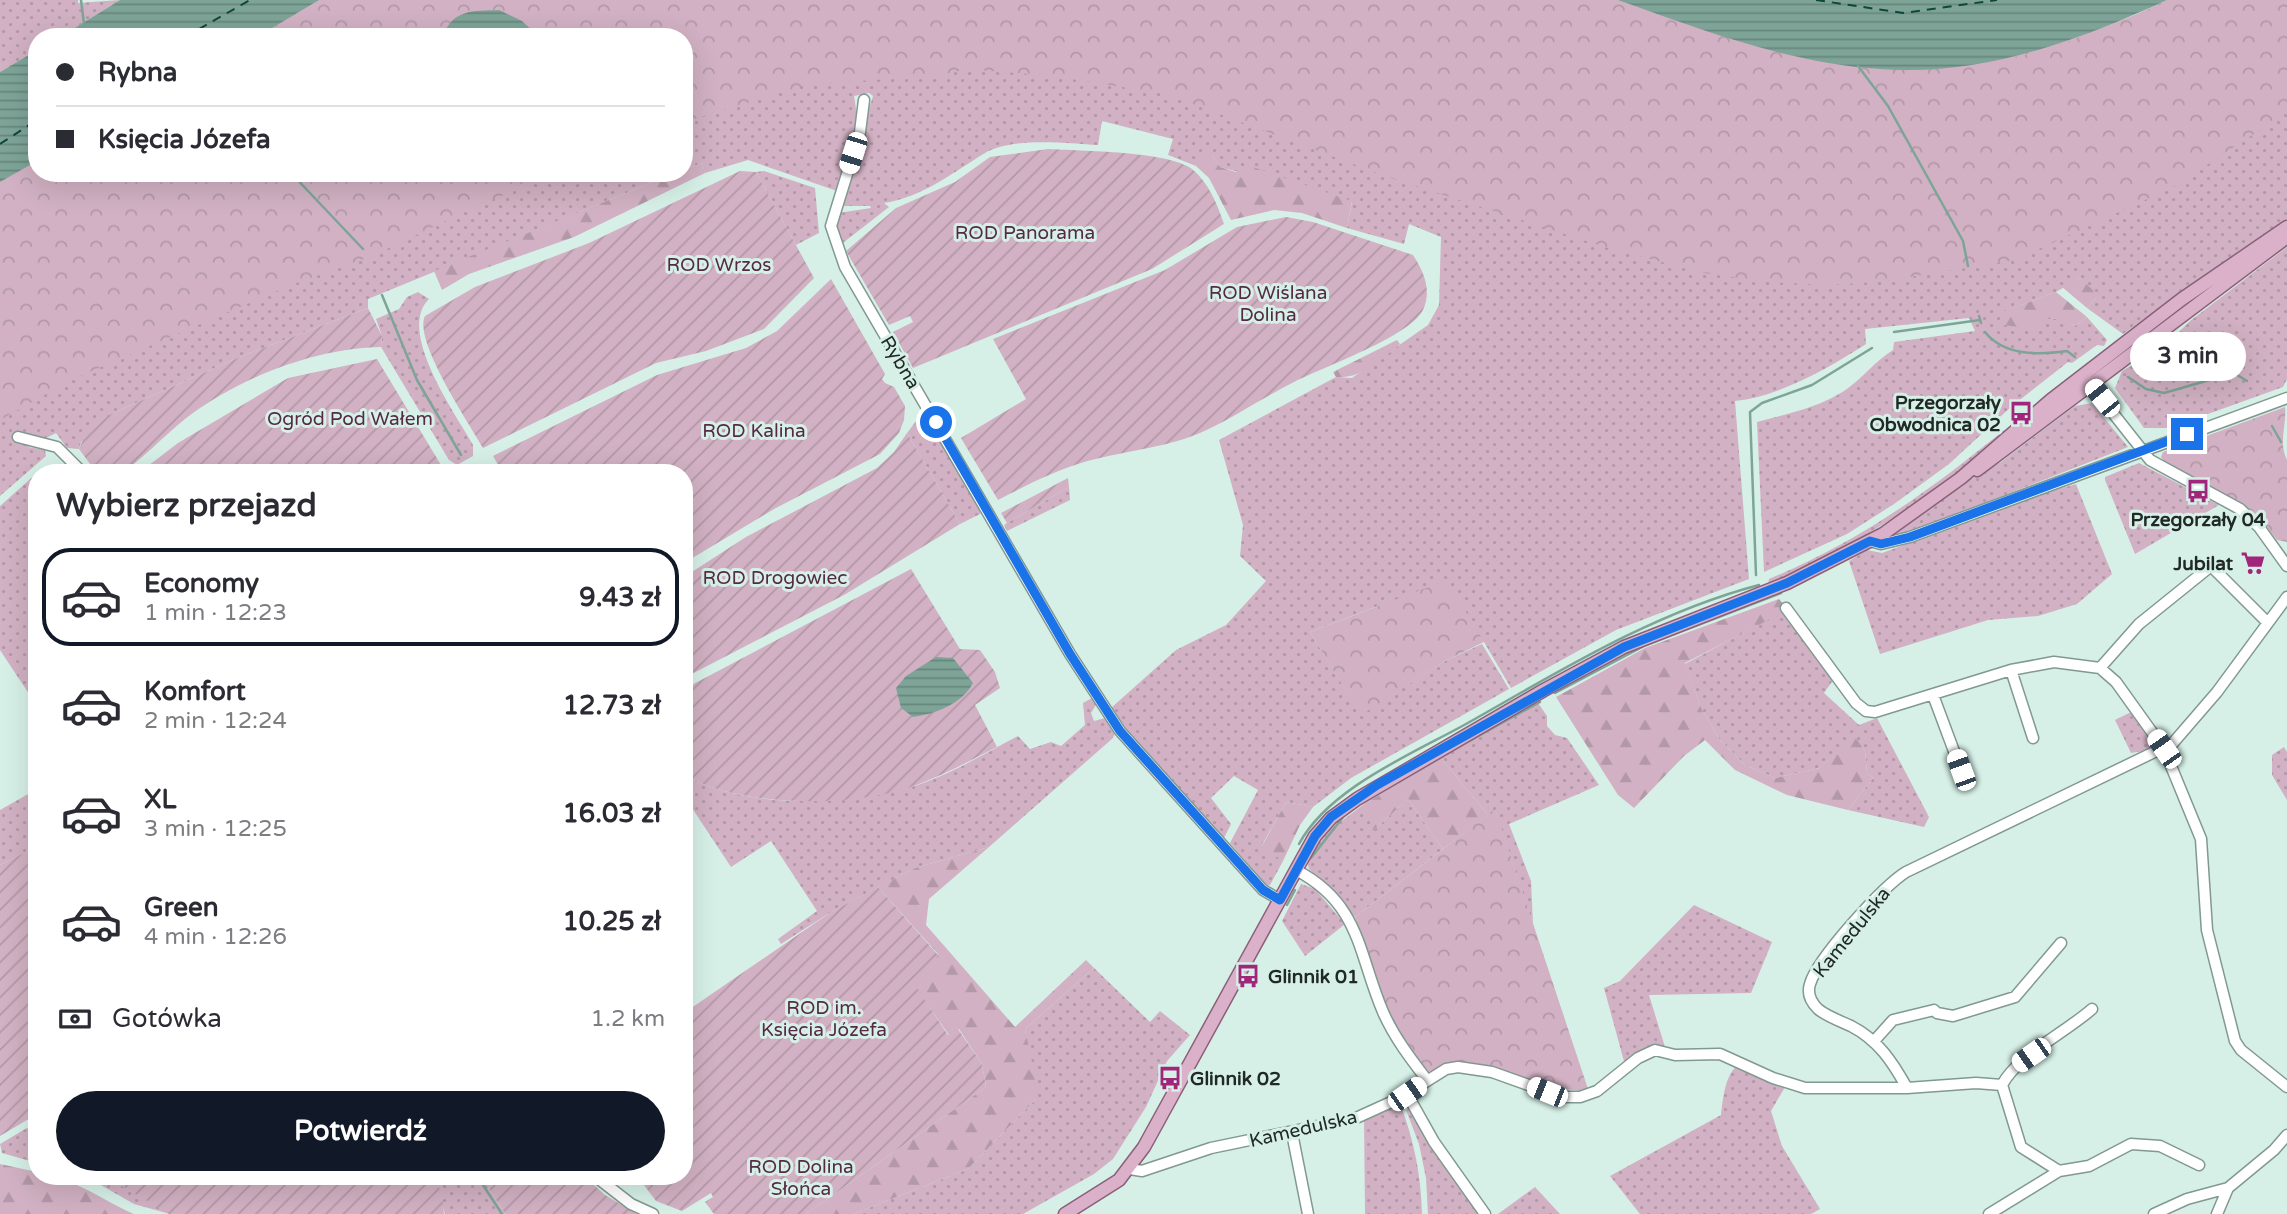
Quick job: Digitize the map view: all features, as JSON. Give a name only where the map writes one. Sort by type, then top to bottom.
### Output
[{"type":"main road","points":[[1065,1214],[1113,1184],[1130,1169],[1315,836],[1331,817],[1377,785],[1624,647],[1787,583],[1870,541],[1919,510],[1961,478],[2083,375],[2182,299],[2287,227]]},
{"type":"main road","points":[[1961,478],[2007,450],[2287,237]]},
{"type":"street","name":"Rybna","points":[[864,100],[860,132],[831,226],[845,267],[1070,654],[1120,731],[1263,890],[1280,900]]},
{"type":"street","points":[[2083,375],[2142,451],[2161,469],[2240,509],[2287,566]]},
{"type":"street","points":[[1870,541],[1894,543],[2287,398]]},
{"type":"street","points":[[18,437],[57,447],[74,464]]},
{"type":"street","points":[[2274,547],[2287,546]]},
{"type":"street","points":[[2100,668],[2139,624],[2211,566],[2268,623]]},
{"type":"street","points":[[2286,599],[2287,614]]},
{"type":"street","points":[[2164,749],[2185,732],[2286,599]]},
{"type":"street","points":[[1786,608],[1856,703],[1866,711],[1875,712],[2011,670],[2054,662],[2100,668],[2124,693],[2164,749],[2202,839],[2207,930],[2235,1041],[2247,1055],[2287,1087]]},
{"type":"street","points":[[2011,670],[2033,738]]},
{"type":"street","points":[[1933,695],[1961,770]]},
{"type":"street","name":"Kamedulska","points":[[1907,1088],[1875,1040],[1819,1010],[1812,1001],[1809,987],[1831,953],[1883,889],[1906,872],[2164,749]]},
{"type":"street","points":[[1296,870],[1339,904],[1360,940],[1383,1012],[1396,1037],[1427,1080]]},
{"type":"street","points":[[1875,1040],[1893,1020],[1934,1010],[1953,1016],[2015,997],[2061,943]]},
{"type":"street","points":[[2002,1085],[2015,1066],[2067,1031],[2092,1009]]},
{"type":"street","name":"Kamedulska","points":[[1130,1169],[1142,1171],[1211,1148],[1356,1118],[1407,1094],[1438,1073],[1458,1067],[1492,1072],[1562,1097],[1580,1097],[1597,1091],[1638,1058],[1655,1050],[1675,1055],[1720,1054],[1805,1088],[1907,1088]]},
{"type":"street","points":[[1907,1088],[1976,1083],[2002,1085]]},
{"type":"street","points":[[2002,1085],[2021,1147],[2059,1171]]},
{"type":"street","points":[[1407,1094],[1434,1142],[1485,1214]]},
{"type":"street","points":[[1292,1133],[1308,1214]]},
{"type":"street","points":[[2154,1214],[2187,1199],[2228,1188],[2274,1150],[2287,1135]]},
{"type":"street","points":[[1989,1214],[2059,1171],[2088,1166],[2131,1144],[2160,1146],[2199,1165]]},
{"type":"street","points":[[606,1185],[623,1198],[653,1214]]},
{"type":"street","points":[[2217,1214],[2228,1188]]},
{"type":"green space","points":[[0,0],[78,0],[78,3],[120,0],[75,28],[28,28],[28,55],[0,72]]},
{"type":"green space","points":[[317,0],[1621,0],[1949,65],[2021,56],[2057,46],[2172,0],[2287,0],[2287,112],[2175,186],[2015,260],[1879,282],[1828,285],[1769,282],[1704,273],[1608,248],[1385,176],[1166,94],[1053,76],[967,69],[941,75],[806,85],[693,119],[693,28],[267,28]]},
{"type":"green space","points":[[583,0],[675,28],[659,28]]},
{"type":"green space","points":[[2167,0],[2287,0],[2287,219],[2123,334],[2087,308],[2096,298],[2080,278],[2056,292],[2003,312],[2042,320],[2061,318],[2075,326],[2087,317],[2107,340],[2104,346],[2097,345],[2072,363],[2068,362],[2012,406],[1949,464],[1894,504],[1847,534],[1764,572],[1757,422],[1802,410],[1834,397],[1893,350],[1894,342],[1975,331],[1969,318],[1865,329],[1866,344],[1819,372],[1769,394],[1735,401],[1749,579],[1616,630],[1511,688],[1484,642],[1378,606],[1310,632],[1361,714],[1447,660],[1482,644],[1509,689],[1351,778],[1313,807],[1286,802],[1262,845],[1283,861],[1267,886],[1230,843],[1258,790],[1234,776],[1211,798],[1231,824],[1224,838],[1124,728],[1111,708],[1176,650],[1226,625],[1266,581],[1240,556],[1243,525],[1219,440],[1336,377],[1352,378],[1428,325],[1439,305],[1441,237],[1409,224],[1404,244],[1347,228],[1352,202],[1220,167],[1212,155],[1200,156],[1196,166],[1168,155],[1173,139],[1102,121],[1098,145],[1025,143],[985,153],[924,190],[884,203],[889,207],[839,246],[835,234],[838,213],[871,208],[844,206],[841,200],[873,96],[869,93],[854,96],[858,122],[837,191],[748,160],[705,173],[702,163],[693,166],[693,34],[789,63],[2107,28]]},
{"type":"green space","name":"ROD Panorama","points":[[1048,149],[1145,155],[1180,163],[1192,169],[1208,187],[1224,224],[1152,269],[913,368],[893,332],[913,322],[910,316],[889,325],[846,251],[896,208],[955,182],[990,157]]},
{"type":"green space","points":[[1199,155],[1212,155],[1220,167],[1236,172],[1247,165],[1352,201],[1347,228],[1302,213],[1274,210],[1231,220],[1209,178],[1196,166]]},
{"type":"green space","points":[[702,163],[705,173],[693,179],[693,166]]},
{"type":"green space","points":[[28,165],[28,182],[535,182],[370,257],[291,285],[71,380],[0,420],[0,181]]},
{"type":"green space","name":"ROD Wrzos","points":[[740,171],[756,172],[814,278],[764,329],[706,351],[656,363],[483,448],[434,362],[423,328],[425,316],[475,287],[589,243]]},
{"type":"green space","points":[[764,171],[815,188],[819,233],[796,245],[756,172]]},
{"type":"green space","points":[[401,182],[653,182],[368,299],[368,308],[237,358],[111,414],[81,442],[79,449],[67,448],[56,433],[28,447],[45,450],[46,456],[37,464],[28,464],[28,472],[0,496],[0,276]]},
{"type":"green space","points":[[653,182],[687,182],[574,237],[469,274],[442,290],[434,271]]},
{"type":"green space","name":"ROD Wiślana Dolina","points":[[1286,217],[1313,222],[1413,255],[1426,281],[1427,295],[1423,310],[1415,320],[1384,341],[1294,382],[1200,433],[1171,443],[1081,463],[998,500],[961,438],[1026,399],[993,339],[1165,270],[1237,227]]},
{"type":"green space","points":[[2287,247],[2287,379],[2283,387],[2169,428],[2144,428],[2115,388],[2122,371],[2165,346],[2190,321]]},
{"type":"green space","points":[[2080,278],[2096,293],[2096,298],[2087,308],[2062,287]]},
{"type":"green space","name":"ROD Kalina","points":[[831,279],[885,374],[882,379],[894,387],[905,406],[904,420],[899,433],[880,454],[774,509],[693,558],[693,464],[498,464],[493,456],[657,375],[746,348],[777,331]]},
{"type":"green space","points":[[418,292],[429,299],[421,313],[419,331],[424,351],[442,393],[473,445],[473,456],[459,464],[449,460],[381,347],[382,336],[376,319],[399,309],[407,297]]},
{"type":"green space","points":[[2056,292],[2087,317],[2075,326],[2053,319],[2044,321],[2034,329],[2004,325],[2002,312]]},
{"type":"green space","points":[[368,308],[382,336],[381,347],[304,359],[253,378],[185,419],[133,464],[90,464],[79,449],[86,432],[111,414],[237,358]]},
{"type":"green space","points":[[1397,340],[1400,344],[1363,372],[1336,377],[1333,372]]},
{"type":"green space","name":"Ogród Pod Wałem","points":[[377,359],[440,464],[150,464],[178,443],[288,378]]},
{"type":"green space","points":[[2092,403],[2128,447],[1895,538],[1891,537],[1966,482],[2001,462],[2075,406]]},
{"type":"green space","points":[[2285,407],[2283,440],[2287,460],[2287,542],[2277,540],[2265,526],[2239,505],[2162,463],[2163,452]]},
{"type":"green space","points":[[923,412],[930,417],[982,506],[980,514],[960,524],[907,433]]},
{"type":"green space","points":[[2004,430],[2005,432],[1976,457],[1893,518],[1835,552],[1768,585],[1769,579],[1833,548],[1892,514]]},
{"type":"green space","name":"ROD Drogowiec","points":[[907,433],[960,524],[844,595],[693,673],[693,571],[746,537],[877,468],[894,452]]},
{"type":"green space","points":[[2139,463],[2219,505],[2135,554],[2105,477]]},
{"type":"green space","points":[[1068,478],[1069,487],[1007,523],[1001,513]]},
{"type":"green space","points":[[28,481],[28,692],[0,650],[0,506]]},
{"type":"green space","points":[[2076,484],[2112,574],[2077,604],[2038,616],[1988,620],[1880,654],[1849,561],[1867,550],[1882,553]]},
{"type":"green space","points":[[1069,487],[1070,500],[1007,531],[1004,525]]},
{"type":"green space","points":[[911,569],[960,649],[980,650],[995,672],[1000,688],[975,705],[997,747],[946,773],[889,793],[829,801],[766,799],[735,794],[693,779],[693,684]]},
{"type":"green space","points":[[1447,580],[1484,642],[1447,660],[1361,715],[1310,632]]},
{"type":"green space","points":[[1779,599],[1788,610],[1685,663],[1702,710],[1720,740],[1745,765],[1775,778],[1820,768],[1855,737],[1865,751],[1867,773],[1873,778],[1848,810],[1787,795],[1735,770],[1705,740],[1684,756],[1634,808],[1618,795],[1556,697],[1645,648]]},
{"type":"green space","points":[[1787,609],[1834,679],[1824,693],[1859,725],[1877,718],[1929,817],[1924,827],[1848,810],[1873,778],[1867,773],[1865,751],[1855,738],[1820,768],[1775,778],[1745,765],[1720,740],[1702,710],[1685,664]]},
{"type":"green space","points":[[1092,698],[1096,705],[1091,713],[1094,721],[1105,718],[1115,733],[1113,738],[989,847],[915,868],[831,912],[781,944],[778,939],[817,911],[771,841],[731,867],[693,810],[693,779],[736,794],[796,801],[857,798],[911,787],[939,777],[1018,736],[1030,749],[1051,742],[1061,746],[1085,725],[1083,703]]},
{"type":"green space","points":[[1538,703],[1547,716],[1547,726],[1555,735],[1567,738],[1599,785],[1509,824],[1531,881],[1533,924],[1495,810],[1488,815],[1441,758]]},
{"type":"green space","points":[[2133,711],[2151,745],[2149,750],[2131,753],[2115,720]]},
{"type":"green space","points":[[2284,747],[2287,752],[2287,800],[2272,775],[2272,755]]},
{"type":"green space","points":[[1441,758],[1488,815],[1443,849],[1408,799],[1373,831],[1364,804]]},
{"type":"green space","points":[[28,794],[28,851],[0,865],[0,810]]},
{"type":"green space","points":[[1408,799],[1443,849],[1355,917],[1309,869],[1307,861],[1327,832],[1364,804],[1374,830]]},
{"type":"green space","points":[[1286,802],[1313,807],[1300,825],[1283,861],[1262,846]]},
{"type":"green space","points":[[1495,809],[1589,1092],[1542,1086],[1452,1063],[1429,1072],[1404,1043],[1388,1012],[1355,917]]},
{"type":"green space","points":[[989,847],[929,899],[926,925],[1015,1027],[1086,960],[1094,968],[1025,1029],[1037,1086],[1036,1099],[968,1169],[853,1214],[806,1214],[986,1087],[982,1064],[959,1029],[949,1035],[916,988],[938,954],[878,887],[915,868]]},
{"type":"green space","points":[[28,851],[28,1119],[0,1136],[0,865]]},
{"type":"green space","points":[[1301,884],[1315,889],[1345,924],[1305,956],[1282,921]]},
{"type":"green space","name":"ROD im. Księcia Józefa","points":[[878,887],[938,955],[917,988],[948,1035],[958,1029],[982,1064],[986,1087],[806,1214],[714,1214],[705,1202],[713,1197],[711,1193],[682,1211],[656,1201],[644,1185],[693,1185],[693,1007],[831,912]]},
{"type":"green space","points":[[1694,905],[1772,942],[1751,993],[1649,995],[1665,1047],[1625,1065],[1604,988],[1620,981]]},
{"type":"green space","points":[[1094,968],[1150,1022],[1160,1011],[1190,1035],[1167,1061],[1146,1107],[1113,1159],[1094,1174],[1023,1214],[853,1214],[968,1169],[1036,1099],[1025,1029]]},
{"type":"green space","points":[[1740,1064],[1785,1087],[1771,1111],[1782,1146],[1820,1209],[1811,1214],[1640,1214],[1610,1176],[1721,1115],[1728,1079]]},
{"type":"green space","points":[[1400,1103],[1416,1158],[1422,1214],[1365,1214],[1364,1117]]},
{"type":"green space","points":[[1409,1108],[1480,1214],[1428,1214],[1426,1178],[1419,1144],[1406,1110]]},
{"type":"green space","points":[[27,1128],[28,1160],[2,1153],[0,1144]]},
{"type":"green space","points":[[0,1164],[28,1170],[28,1185],[77,1185],[134,1214],[0,1214]]},
{"type":"green space","points":[[101,1185],[120,1185],[170,1214],[134,1204]]},
{"type":"green space","points":[[120,1185],[438,1185],[444,1214],[169,1214]]},
{"type":"green space","points":[[437,1185],[487,1185],[505,1214],[445,1214]]},
{"type":"green space","points":[[487,1185],[594,1185],[605,1195],[637,1214],[505,1214]]},
{"type":"green space","points":[[1535,1187],[1560,1214],[1498,1214]]},
{"type":"shaded area","points":[[120,0],[319,0],[272,28],[75,28]]},
{"type":"shaded area","points":[[1618,0],[2167,0],[2099,29],[2028,53],[1955,67],[1917,70],[1846,66],[1812,60],[1746,44]]},
{"type":"shaded area","points":[[499,10],[522,21],[529,28],[447,28],[458,16]]},
{"type":"shaded area","points":[[28,55],[28,166],[0,182],[0,72]]},
{"type":"shaded area","points":[[936,657],[953,658],[973,683],[962,697],[947,707],[913,717],[901,708],[896,688],[906,676]]},
{"type":"waterway","points":[[81,0],[84,24]]},
{"type":"waterway","points":[[1858,66],[1888,106],[1963,241],[1968,266]]},
{"type":"waterway","points":[[300,182],[363,249]]},
{"type":"waterway","points":[[382,295],[417,380],[461,455]]},
{"type":"waterway","points":[[1979,316],[1981,323]]},
{"type":"waterway","points":[[1894,332],[1980,320]]},
{"type":"waterway","points":[[1985,332],[1993,340],[2012,350],[2033,353],[2067,351],[2075,357]]},
{"type":"waterway","points":[[1756,575],[1750,412],[1762,403],[1812,385],[1872,348]]},
{"type":"waterway","points":[[2128,377],[2146,389],[2164,393],[2234,373],[2247,381]]},
{"type":"waterway","points":[[2272,426],[2281,442]]},
{"type":"waterway","points":[[1299,844],[1330,806],[1351,789],[1397,760],[1644,627],[1720,597],[1759,585]]},
{"type":"waterway","points":[[1555,693],[1646,645],[1781,593]]},
{"type":"waterway","points":[[1469,741],[1540,702]]},
{"type":"waterway","points":[[1311,858],[1343,817]]},
{"type":"waterway","points":[[1287,905],[1295,890]]},
{"type":"waterway","points":[[483,1185],[502,1214]]},
{"type":"ferry route","points":[[201,28],[250,0]]},
{"type":"ferry route","points":[[1816,0],[1903,13],[1997,0]]},
{"type":"ferry route","points":[[0,144],[28,126]]},
{"type":"place","name":"Przegorzały Obwodnica 02","points":[[2021,413]]},
{"type":"place","name":"Przegorzały 04","points":[[2198,491]]},
{"type":"place","name":"Jubilat","points":[[2253,563]]},
{"type":"place","name":"Glinnik 01","points":[[1248,976]]},
{"type":"place","name":"Glinnik 02","points":[[1170,1078]]},
{"type":"route","points":[[936,422],[1070,654],[1120,731],[1263,890],[1280,900],[1315,836],[1331,817],[1377,785],[1624,647],[1787,583],[1870,541],[1894,543],[2187,434]]},
{"type":"park label","name":"ROD Dolina Słońca","points":[[801,1177]]}]
